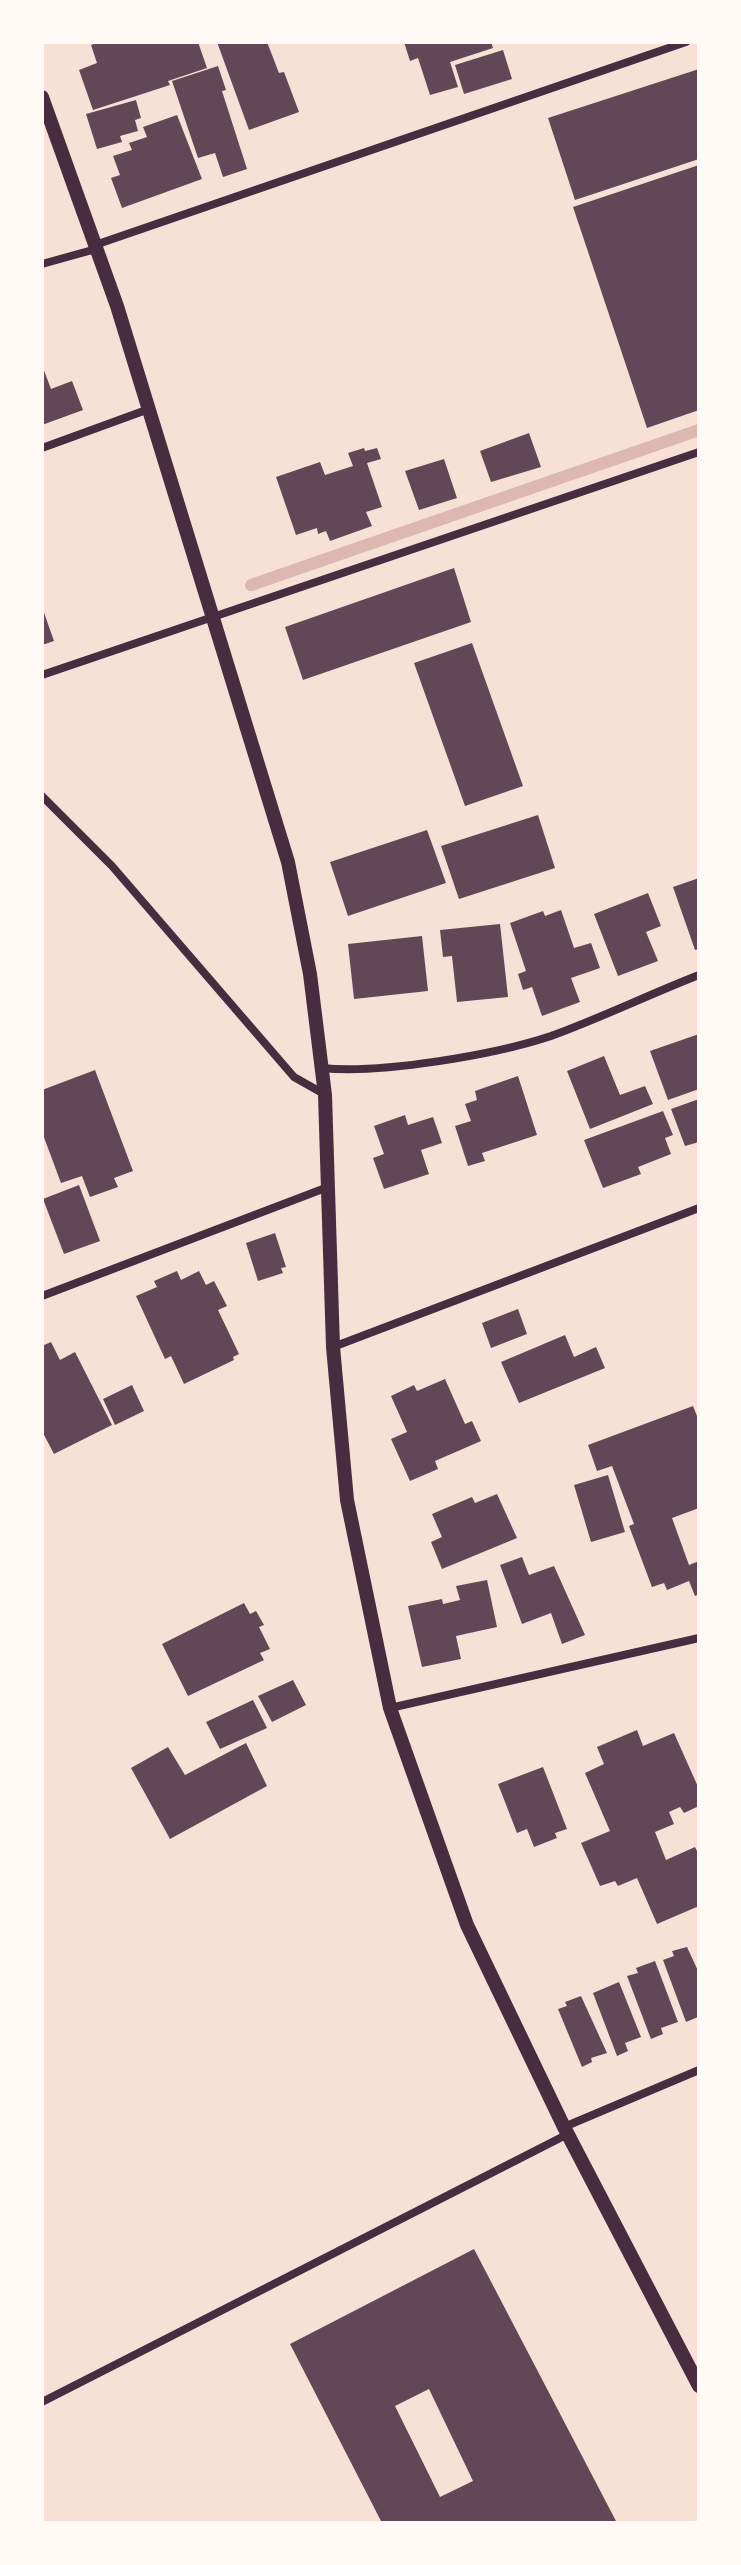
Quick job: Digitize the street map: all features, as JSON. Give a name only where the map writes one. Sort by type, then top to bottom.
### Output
[{"type":"street","points":[[42,264],[686,42]]},
{"type":"street","points":[[42,97],[149,409],[288,862],[310,974],[325,1095],[333,1347],[347,1500],[390,1708],[467,1925],[566,2130],[699,2386]]},
{"type":"street","points":[[42,448],[149,409]]},
{"type":"street","points":[[42,675],[699,452]]},
{"type":"street","points":[[42,796],[112,866],[294,1077],[325,1095]]},
{"type":"street","points":[[322,1068],[354,1071],[448,1058],[549,1036],[699,975]]},
{"type":"street","points":[[42,1296],[328,1186]]},
{"type":"street","points":[[333,1347],[699,1208]]},
{"type":"street","points":[[390,1708],[699,1638]]},
{"type":"street","points":[[42,2402],[566,2130],[699,2070]]},
{"type":"building","points":[[99,42],[198,42],[207,68],[168,81],[170,85],[93,110],[79,70],[97,63],[91,45]]},
{"type":"building","points":[[217,42],[267,42],[279,73],[284,72],[299,112],[249,130]]},
{"type":"building","points":[[404,42],[491,42],[493,48],[450,62],[458,87],[430,95],[418,58],[410,61]]},
{"type":"building","points":[[503,50],[512,79],[464,94],[455,65]]},
{"type":"building","points":[[218,66],[226,90],[222,91],[247,169],[223,177],[215,153],[198,158],[172,81]]},
{"type":"building","points":[[699,69],[699,159],[575,200],[548,118]]},
{"type":"building","points":[[136,100],[141,118],[135,120],[138,131],[120,136],[122,142],[97,149],[86,114]]},
{"type":"building","points":[[177,115],[202,179],[122,208],[111,178],[120,175],[113,156],[132,150],[129,143],[147,137],[143,127]]},
{"type":"building","points":[[699,165],[699,410],[647,428],[573,207]]},
{"type":"building","points":[[42,365],[51,389],[72,381],[83,410],[42,425]]},
{"type":"building","points":[[529,433],[541,467],[491,482],[480,451]]},
{"type":"building","points":[[364,448],[365,451],[377,448],[381,459],[367,463],[382,507],[366,512],[372,526],[330,541],[326,531],[318,534],[317,528],[296,535],[276,477],[320,462],[325,475],[353,466],[348,453]]},
{"type":"building","points":[[444,459],[457,498],[419,510],[405,471]]},
{"type":"building","points":[[454,568],[471,622],[303,680],[285,627]]},
{"type":"building","points":[[42,607],[54,641],[42,645]]},
{"type":"building","points":[[472,643],[523,786],[465,806],[414,663]]},
{"type":"building","points":[[538,815],[555,868],[459,899],[441,846]]},
{"type":"building","points":[[427,830],[446,883],[348,916],[330,862]]},
{"type":"building","points":[[699,878],[699,949],[695,950],[673,887]]},
{"type":"building","points":[[648,893],[661,926],[646,932],[658,961],[618,976],[594,914]]},
{"type":"building","points":[[561,910],[574,948],[591,943],[600,968],[571,978],[580,1002],[542,1016],[532,987],[523,990],[518,974],[526,971],[510,923],[543,911],[545,916]]},
{"type":"building","points":[[500,924],[508,997],[457,1002],[452,956],[443,957],[440,930]]},
{"type":"building","points":[[422,936],[428,991],[354,999],[348,944]]},
{"type":"building","points":[[699,1034],[699,1089],[668,1100],[650,1051]]},
{"type":"building","points":[[604,1056],[620,1095],[645,1086],[653,1104],[590,1129],[567,1071]]},
{"type":"building","points":[[95,1070],[133,1171],[114,1178],[118,1187],[90,1197],[82,1176],[61,1183],[42,1132],[42,1090]]},
{"type":"building","points":[[518,1076],[537,1135],[482,1153],[485,1161],[468,1166],[455,1126],[471,1121],[465,1104],[477,1100],[475,1091]]},
{"type":"building","points":[[699,1099],[699,1142],[685,1146],[671,1109]]},
{"type":"building","points":[[663,1111],[673,1135],[665,1138],[671,1154],[638,1167],[641,1174],[603,1188],[584,1140]]},
{"type":"building","points":[[405,1115],[408,1125],[433,1117],[442,1143],[421,1150],[429,1174],[384,1189],[373,1158],[384,1154],[374,1126]]},
{"type":"building","points":[[79,1185],[100,1241],[64,1254],[43,1199]]},
{"type":"building","points":[[275,1233],[286,1267],[281,1268],[283,1273],[258,1281],[246,1243]]},
{"type":"building","points":[[177,1271],[181,1280],[199,1271],[206,1285],[214,1281],[227,1306],[218,1310],[239,1354],[233,1357],[234,1360],[184,1384],[171,1356],[165,1359],[136,1296],[157,1287],[154,1281]]},
{"type":"building","points":[[518,1309],[527,1334],[491,1348],[482,1323]]},
{"type":"building","points":[[565,1335],[574,1357],[596,1347],[605,1368],[519,1403],[501,1362]]},
{"type":"building","points":[[51,1342],[60,1360],[75,1352],[112,1425],[54,1454],[42,1431],[42,1346]]},
{"type":"building","points":[[445,1379],[465,1424],[472,1421],[481,1441],[435,1461],[438,1469],[410,1481],[391,1439],[407,1432],[391,1396],[414,1385],[417,1391]]},
{"type":"building","points":[[132,1385],[144,1411],[115,1425],[103,1399]]},
{"type":"building","points":[[693,1406],[699,1421],[699,1508],[672,1518],[689,1565],[699,1561],[699,1594],[695,1596],[689,1581],[667,1590],[664,1583],[652,1587],[629,1526],[634,1524],[612,1466],[597,1471],[588,1445]]},
{"type":"building","points":[[608,1475],[625,1532],[591,1542],[574,1485]]},
{"type":"building","points":[[497,1494],[517,1538],[442,1569],[431,1542],[442,1537],[432,1514],[472,1497],[475,1503]]},
{"type":"building","points":[[522,1557],[529,1575],[554,1566],[585,1635],[562,1644],[551,1613],[522,1624],[500,1565]]},
{"type":"building","points":[[487,1580],[497,1627],[456,1636],[461,1659],[422,1667],[408,1606],[442,1599],[443,1604],[460,1600],[456,1586]]},
{"type":"building","points":[[244,1603],[250,1614],[256,1611],[264,1625],[259,1627],[270,1649],[260,1653],[264,1660],[188,1696],[162,1644]]},
{"type":"building","points":[[293,1680],[306,1705],[272,1722],[258,1696]]},
{"type":"building","points":[[253,1700],[267,1728],[220,1749],[206,1722]]},
{"type":"building","points":[[637,1730],[643,1746],[674,1733],[699,1789],[699,1806],[684,1813],[680,1807],[669,1812],[674,1824],[655,1832],[666,1860],[695,1847],[699,1855],[699,1906],[657,1924],[637,1878],[618,1886],[615,1881],[600,1886],[581,1843],[610,1831],[585,1773],[604,1764],[597,1747]]},
{"type":"building","points":[[246,1743],[267,1786],[170,1839],[131,1768],[168,1747],[185,1775]]},
{"type":"building","points":[[543,1767],[567,1829],[555,1833],[557,1838],[534,1847],[527,1829],[517,1833],[498,1784]]},
{"type":"building","points":[[687,1947],[699,1973],[699,2011],[698,2017],[686,2022],[663,1960],[674,1956],[672,1951]]},
{"type":"building","points":[[655,1961],[678,2022],[661,2028],[663,2034],[651,2039],[627,1976],[638,1973],[636,1968]]},
{"type":"building","points":[[619,1982],[641,2037],[625,2043],[628,2051],[617,2056],[593,1993]]},
{"type":"building","points":[[581,1996],[607,2053],[591,2058],[592,2062],[582,2067],[558,2009],[567,2006],[565,2002]]},
{"type":"building","points":[[474,2249],[617,2523],[382,2523],[290,2344]],"holes":[[[429,2389],[473,2481],[440,2497],[395,2406]]]},
{"type":"waterway","points":[[251,585],[699,430]]}]
